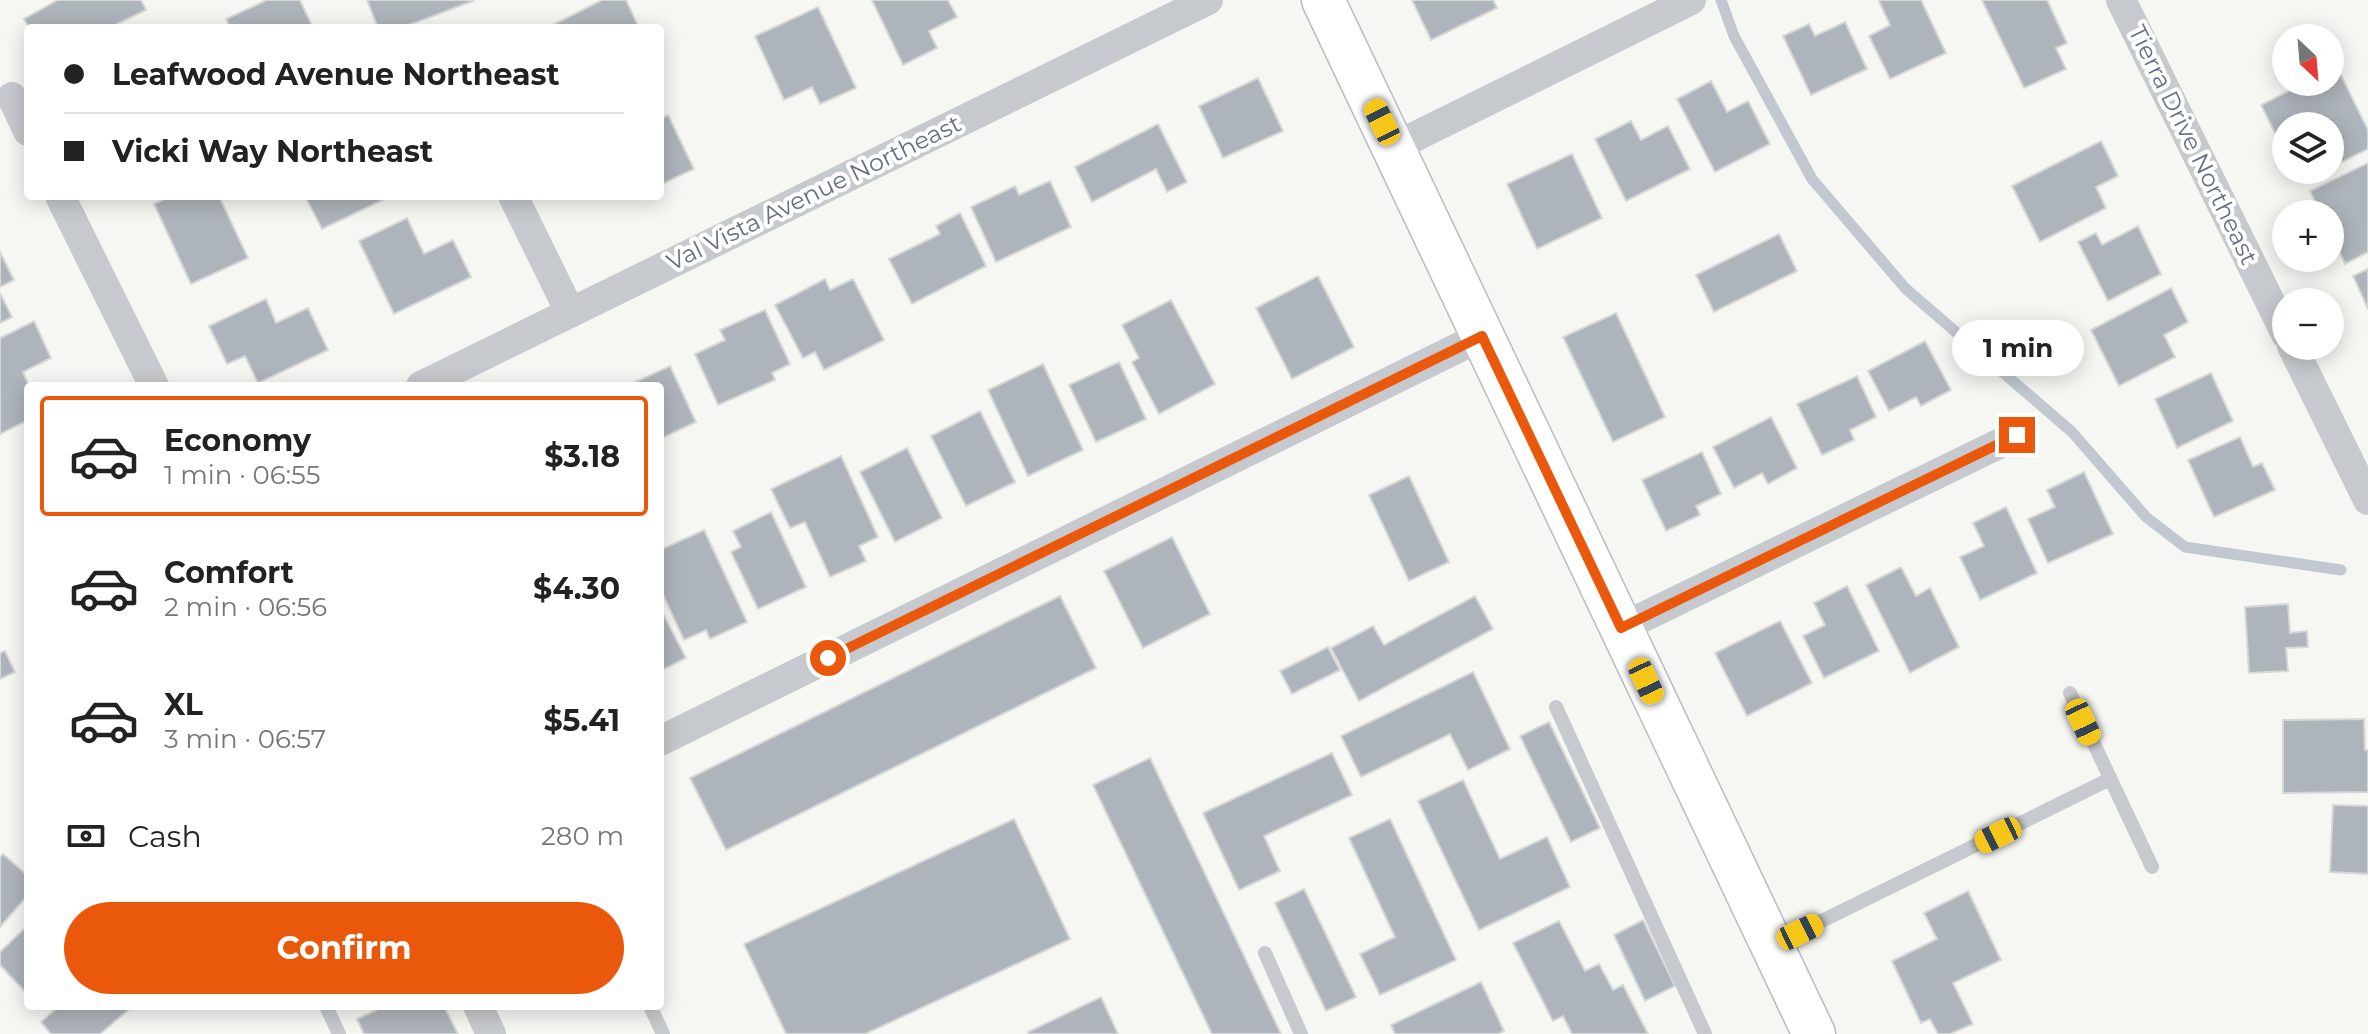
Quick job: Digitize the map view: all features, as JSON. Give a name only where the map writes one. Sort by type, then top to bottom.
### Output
[{"type":"street","name":"Val Vista Avenue Northeast","points":[[429,382],[1208,0]]},
{"type":"street","points":[[1323,0],[1814,1034]]},
{"type":"street","points":[[1394,147],[1691,0]]},
{"type":"street","name":"Tierra Drive Northeast","points":[[2121,0],[2272,306]]},
{"type":"street","points":[[12,97],[24,122]]},
{"type":"street","points":[[62,200],[152,382]]},
{"type":"street","points":[[515,200],[570,312]]},
{"type":"street","points":[[664,739],[1482,336]]},
{"type":"street","points":[[2299,360],[2368,500]]},
{"type":"street","points":[[1621,628],[2017,435]]},
{"type":"street","points":[[480,1010],[491,1034]]},
{"type":"lane","points":[[2070,693],[2152,867]]},
{"type":"lane","points":[[1556,707],[1705,1034]]},
{"type":"lane","points":[[1772,946],[2110,779]]},
{"type":"lane","points":[[1265,953],[1301,1034]]},
{"type":"lane","points":[[328,1010],[339,1034]]},
{"type":"lane","points":[[652,1010],[663,1034]]},
{"type":"building","points":[[58,0],[141,0],[146,10],[117,24],[27,24],[24,19]]},
{"type":"building","points":[[267,0],[300,0],[311,24],[228,24],[226,19]]},
{"type":"building","points":[[367,0],[473,1],[412,24],[376,24]]},
{"type":"building","points":[[602,0],[626,0],[637,24],[555,24]]},
{"type":"building","points":[[872,0],[948,0],[957,17],[929,31],[937,48],[903,65]]},
{"type":"building","points":[[1412,0],[1493,0],[1497,8],[1431,40]]},
{"type":"building","points":[[1881,0],[1921,0],[1946,53],[1890,79],[1869,36],[1890,25]]},
{"type":"building","points":[[1982,0],[2047,0],[2067,43],[2056,48],[2066,69],[2024,88]]},
{"type":"building","points":[[818,7],[856,88],[820,104],[812,87],[784,100],[755,36]]},
{"type":"building","points":[[1845,22],[1867,69],[1811,95],[1783,36],[1809,24],[1815,36]]},
{"type":"building","points":[[1258,78],[1283,131],[1223,158],[1199,106]]},
{"type":"building","points":[[1711,81],[1727,112],[1748,101],[1770,144],[1715,172],[1677,99]]},
{"type":"building","points":[[2344,81],[2368,130],[2368,149],[2344,161],[2344,112],[2272,112],[2272,127],[2261,105],[2279,96],[2344,96]]},
{"type":"building","points":[[668,115],[694,169],[664,183],[664,117]]},
{"type":"building","points":[[1631,121],[1641,140],[1668,126],[1690,169],[1626,201],[1595,139]]},
{"type":"building","points":[[1158,124],[1187,182],[1167,192],[1156,169],[1092,202],[1075,167]]},
{"type":"building","points":[[2101,141],[2118,176],[2096,187],[2106,208],[2040,242],[2012,186]]},
{"type":"building","points":[[1572,154],[1602,218],[1537,249],[1507,184]]},
{"type":"building","points":[[2368,163],[2368,252],[2345,264],[2344,200],[2314,200],[2310,191],[2324,184],[2344,184],[2344,175]]},
{"type":"building","points":[[1050,181],[1071,227],[996,262],[971,207],[1015,186],[1019,195]]},
{"type":"building","points":[[162,200],[221,200],[248,258],[191,284],[154,204]]},
{"type":"building","points":[[307,200],[383,200],[322,229]]},
{"type":"building","points":[[960,213],[986,266],[912,304],[889,259],[940,234],[936,226]]},
{"type":"building","points":[[407,218],[424,254],[453,240],[471,277],[394,314],[359,241]]},
{"type":"building","points":[[2138,226],[2161,274],[2108,301],[2078,242],[2096,233],[2102,245]]},
{"type":"building","points":[[1779,234],[1797,271],[1714,312],[1696,275]]},
{"type":"building","points":[[0,252],[14,280],[0,287]]},
{"type":"building","points":[[2368,269],[2368,309],[2353,276]]},
{"type":"building","points":[[1318,276],[1354,347],[1292,379],[1256,308]]},
{"type":"building","points":[[825,279],[830,290],[853,279],[884,340],[824,370],[815,352],[803,358],[775,305]]},
{"type":"building","points":[[2171,288],[2188,322],[2164,335],[2175,357],[2119,386],[2091,330]]},
{"type":"building","points":[[0,293],[12,317],[0,323]]},
{"type":"building","points":[[266,299],[276,323],[308,308],[328,350],[258,382],[245,356],[227,364],[209,326]]},
{"type":"building","points":[[1171,300],[1215,384],[1159,414],[1132,362],[1139,358],[1122,325]]},
{"type":"building","points":[[765,310],[790,364],[772,373],[775,380],[718,405],[695,354],[725,340],[720,330]]},
{"type":"building","points":[[1616,313],[1665,417],[1613,442],[1563,337]]},
{"type":"building","points":[[34,321],[51,358],[23,372],[27,382],[24,382],[24,422],[0,434],[0,338]]},
{"type":"building","points":[[1925,341],[1951,390],[1921,406],[1916,397],[1889,411],[1868,371]]},
{"type":"building","points":[[1119,362],[1146,419],[1096,442],[1069,385]]},
{"type":"building","points":[[1043,364],[1083,450],[1028,476],[988,390]]},
{"type":"building","points":[[670,366],[696,422],[664,437],[664,382],[636,382]]},
{"type":"building","points":[[2211,373],[2233,421],[2177,448],[2155,399]]},
{"type":"building","points":[[1857,376],[1876,417],[1850,430],[1854,440],[1822,455],[1797,404]]},
{"type":"building","points":[[980,411],[1015,482],[966,506],[931,436]]},
{"type":"building","points":[[1771,417],[1797,468],[1768,484],[1762,473],[1734,488],[1713,447]]},
{"type":"building","points":[[2240,437],[2253,467],[2262,463],[2275,490],[2214,517],[2188,460]]},
{"type":"building","points":[[907,448],[942,518],[895,542],[860,472]]},
{"type":"building","points":[[1702,452],[1721,494],[1696,506],[1700,515],[1666,531],[1642,480]]},
{"type":"building","points":[[841,456],[878,537],[859,546],[866,561],[830,577],[805,522],[790,528],[771,489]]},
{"type":"building","points":[[2084,472],[2113,534],[2048,563],[2028,519],[2055,507],[2047,490]]},
{"type":"building","points":[[1409,476],[1449,562],[1409,581],[1369,495]]},
{"type":"building","points":[[2006,507],[2037,573],[1980,600],[1960,557],[1984,546],[1973,523]]},
{"type":"building","points":[[771,512],[806,587],[758,609],[731,552],[741,547],[733,531]]},
{"type":"building","points":[[704,530],[747,622],[710,639],[706,630],[684,640],[664,597],[664,548]]},
{"type":"building","points":[[1172,537],[1210,614],[1143,648],[1104,571]]},
{"type":"building","points":[[1901,567],[1916,596],[1930,588],[1959,647],[1910,673],[1866,585]]},
{"type":"building","points":[[1847,586],[1879,651],[1824,678],[1803,636],[1825,625],[1814,603]]},
{"type":"building","points":[[1060,596],[1096,668],[726,850],[690,778]]},
{"type":"building","points":[[1475,596],[1493,629],[1359,701],[1331,648],[1373,626],[1384,645]]},
{"type":"building","points":[[2288,604],[2290,633],[2307,631],[2308,647],[2286,648],[2288,671],[2249,673],[2245,607]]},
{"type":"building","points":[[664,616],[686,658],[664,669]]},
{"type":"building","points":[[1780,621],[1812,683],[1747,716],[1715,653]]},
{"type":"building","points":[[1328,647],[1340,670],[1292,694],[1280,671]]},
{"type":"building","points":[[5,651],[15,672],[0,679],[0,653]]},
{"type":"building","points":[[1473,672],[1510,749],[1468,770],[1450,734],[1361,777],[1341,736]]},
{"type":"building","points":[[2364,719],[2368,792],[2283,793],[2283,720]]},
{"type":"building","points":[[1549,722],[1600,828],[1571,842],[1520,736]]},
{"type":"building","points":[[1332,753],[1352,795],[1264,836],[1280,871],[1239,890],[1203,813]]},
{"type":"building","points":[[1150,758],[1281,1034],[1212,1034],[1093,785]]},
{"type":"building","points":[[1463,780],[1500,859],[1547,837],[1570,887],[1479,930],[1418,801]]},
{"type":"building","points":[[2333,805],[2368,806],[2368,874],[2330,872]]},
{"type":"building","points":[[1014,819],[1070,939],[865,1034],[786,1034],[744,944]]},
{"type":"building","points":[[1390,819],[1456,960],[1380,995],[1360,954],[1395,937],[1349,838]]},
{"type":"building","points":[[3,854],[24,872],[24,900],[0,927],[0,858]]},
{"type":"building","points":[[1304,889],[1356,997],[1326,1011],[1275,903]]},
{"type":"building","points":[[1968,891],[2001,960],[1953,983],[1973,1024],[1950,1034],[1938,1034],[1930,1019],[1921,1023],[1892,961],[1937,939],[1924,913]]},
{"type":"building","points":[[1643,920],[1675,986],[1645,1001],[1614,935]]},
{"type":"building","points":[[1559,921],[1585,971],[1599,964],[1613,990],[1623,985],[1648,1034],[1572,1034],[1563,1016],[1553,1021],[1513,943]]},
{"type":"building","points":[[24,929],[24,991],[0,965],[0,952]]},
{"type":"building","points":[[1481,982],[1504,1031],[1498,1034],[1395,1034],[1391,1025]]},
{"type":"building","points":[[1101,997],[1118,1034],[1028,1032]]},
{"type":"building","points":[[54,1010],[128,1010],[100,1034],[51,1034],[41,1022]]},
{"type":"building","points":[[376,1010],[446,1010],[458,1034],[364,1034],[357,1019]]},
{"type":"waterway","points":[[1721,0],[1734,36],[1812,179],[1906,289],[2072,432],[2146,517],[2185,547],[2341,570]]},
{"type":"route","points":[[828,658],[1482,336],[1621,628],[2017,435]]}]
